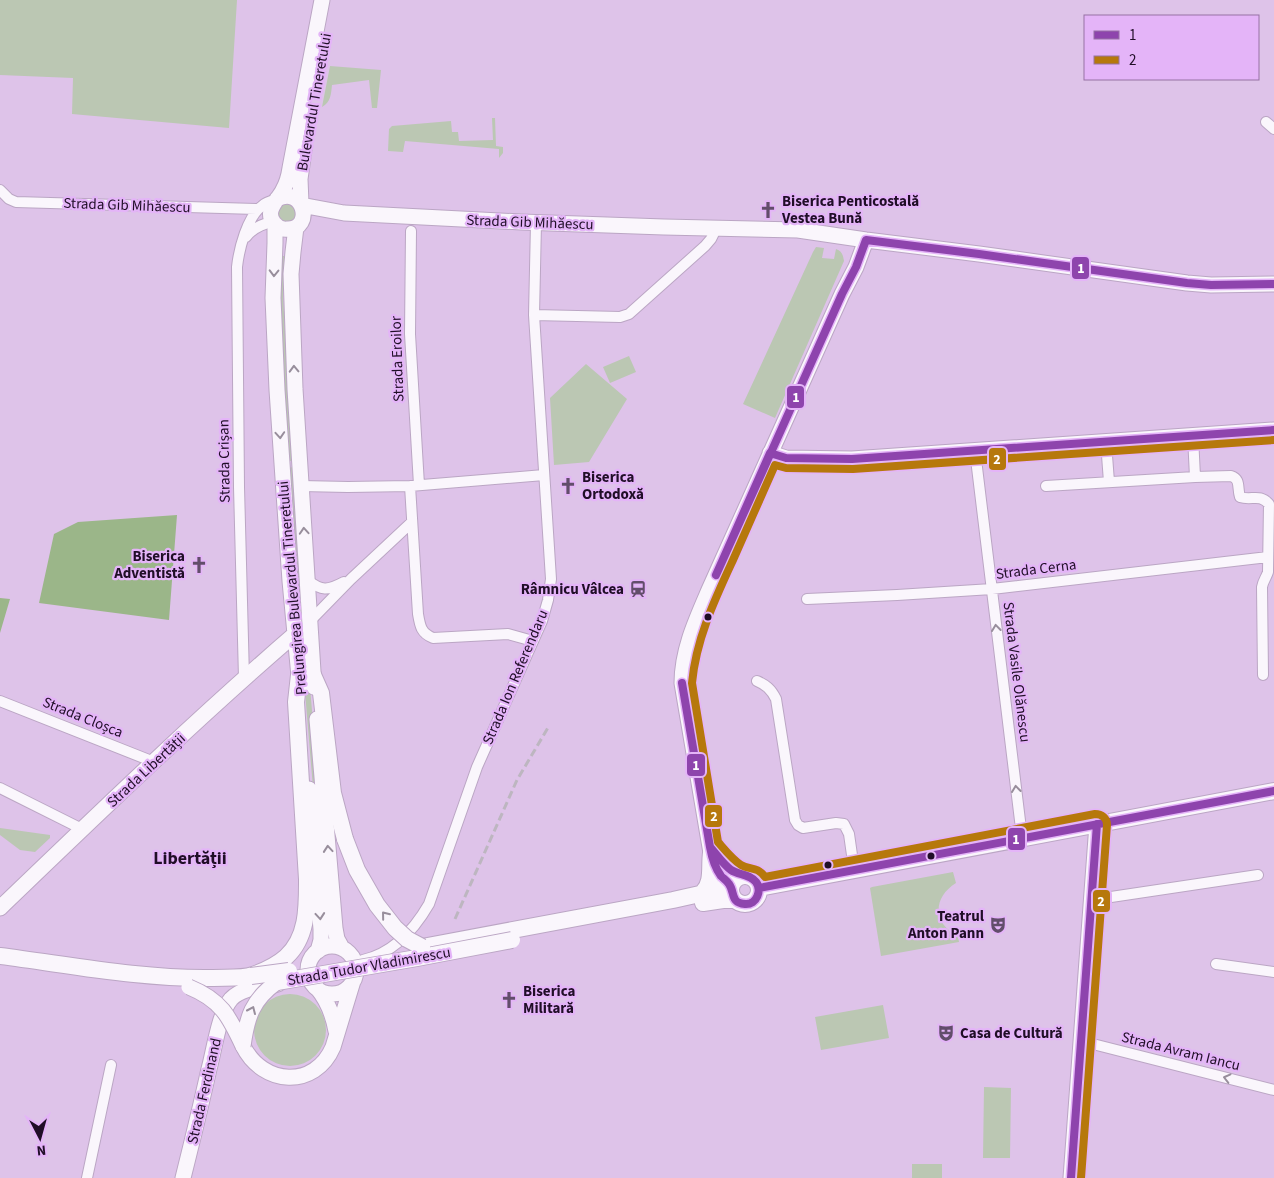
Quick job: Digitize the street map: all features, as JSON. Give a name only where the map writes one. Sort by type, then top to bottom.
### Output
[{"type":"main road","name":"Bulevardul Tineretului","points":[[274,223],[270,210],[286,183],[290,168],[322,0]]},
{"type":"main road","name":"Bulevardul Tineretului","points":[[298,225],[304,214],[301,204],[300,179],[302,161],[332,0]]},
{"type":"main road","points":[[277,200],[285,196],[294,198],[301,204]]},
{"type":"main road","name":"Strada Gib Mihăescu","points":[[301,204],[344,213],[536,223],[798,230],[1187,283],[1211,285],[1274,284]]},
{"type":"main road","name":"Strada Gib Mihăescu","points":[[298,225],[324,216],[344,213]]},
{"type":"main road","points":[[274,223],[279,228],[285,230],[298,225]]},
{"type":"main road","name":"Prelungirea Bulevardul Tineretului","points":[[274,223],[273,298],[277,390],[295,634],[303,671],[334,928],[342,948],[352,956],[354,962]]},
{"type":"main road","name":"Prelungirea Bulevardul Tineretului","points":[[298,225],[292,252],[291,287],[309,622],[303,671],[322,929],[321,940],[309,964],[309,974],[315,986]]},
{"type":"main road","points":[[839,235],[851,247],[856,266]]},
{"type":"main road","points":[[703,892],[707,889],[710,881],[710,849],[682,683],[684,657],[708,590],[856,266],[866,240]]},
{"type":"main road","points":[[856,266],[876,252],[906,244]]},
{"type":"main road","points":[[770,453],[786,458],[852,459],[1274,430]]},
{"type":"main road","name":"Strada Libertății","points":[[0,908],[244,678],[295,634]]},
{"type":"main road","points":[[279,647],[291,652],[303,671],[321,693],[333,793],[345,839],[357,870],[385,916],[407,939],[422,947]]},
{"type":"main road","points":[[251,976],[277,964],[287,956],[295,946],[306,918],[307,895],[296,702],[303,671]]},
{"type":"main road","points":[[735,887],[746,876],[755,879],[759,888],[1274,791]]},
{"type":"main road","points":[[1071,1178],[1097,824]]},
{"type":"main road","points":[[710,849],[735,873],[735,887]]},
{"type":"main road","name":"Strada Tudor Vladimirescu","points":[[0,956],[102,970],[173,977],[251,976],[286,972],[648,909],[714,901],[735,887]]},
{"type":"main road","name":"Strada Tudor Vladimirescu","points":[[735,887],[738,902],[745,904],[757,898],[759,888]]},
{"type":"main road","name":"Strada Tudor Vladimirescu","points":[[0,965],[189,987],[279,983],[417,958],[648,909],[703,892],[735,887]]},
{"type":"main road","points":[[243,1046],[246,1026],[251,1011],[262,994],[298,972],[314,955],[330,946],[342,948]]},
{"type":"main road","points":[[189,987],[210,997],[217,1003],[230,1019],[247,1053],[259,1067],[267,1072],[284,1077],[298,1076],[310,1073],[321,1066],[330,1055],[355,975],[354,962]]},
{"type":"main road","points":[[279,983],[301,981],[315,986],[323,992],[336,993],[349,986],[353,981]]},
{"type":"main road","name":"Strada Ferdinand","points":[[183,1178],[219,1027],[227,1004],[239,993],[279,983]]},
{"type":"main road","points":[[315,986],[328,1004],[337,1033]]},
{"type":"street","name":"Strada Gib Mihăescu","points":[[0,190],[9,199],[16,202],[258,209]]},
{"type":"street","points":[[258,209],[267,203],[277,200]]},
{"type":"street","name":"Strada Crișan","points":[[244,678],[239,473],[237,267],[247,228],[258,209]]},
{"type":"street","points":[[242,244],[253,230],[261,225],[274,223]]},
{"type":"street","name":"Strada Ion Referendaru","points":[[354,962],[373,958],[396,945],[418,922],[429,904],[477,766],[542,621],[548,600],[551,579],[534,315],[536,223]]},
{"type":"street","points":[[534,315],[620,317],[629,314],[705,246],[716,229]]},
{"type":"street","name":"Strada Eroilor","points":[[411,231],[410,356],[414,485]]},
{"type":"street","points":[[1193,436],[1195,477]]},
{"type":"street","points":[[1106,442],[1109,482]]},
{"type":"street","name":"Strada Vasile Olănescu","points":[[975,451],[1022,838]]},
{"type":"street","points":[[301,486],[414,485],[544,475]]},
{"type":"street","points":[[1046,486],[1231,476],[1238,481],[1240,497],[1261,498],[1265,500],[1269,504],[1268,572],[1262,587],[1263,674]]},
{"type":"street","points":[[414,485],[412,522],[418,614],[422,632],[433,638],[508,634],[533,640]]},
{"type":"street","points":[[309,622],[351,578],[412,522]]},
{"type":"street","name":"Strada Cerna","points":[[808,599],[992,589],[1268,557]]},
{"type":"street","points":[[307,580],[316,587],[326,589],[338,586],[351,578]]},
{"type":"street","points":[[757,681],[766,685],[776,699],[795,820],[803,828],[836,823],[844,824],[849,834],[854,869]]},
{"type":"street","name":"Strada Cloșca","points":[[0,700],[154,762]]},
{"type":"street","points":[[0,788],[82,830]]},
{"type":"street","points":[[1091,900],[1258,875]]},
{"type":"street","points":[[1216,964],[1274,972]]},
{"type":"street","name":"Strada Avram Iancu","points":[[1081,1041],[1274,1090]]},
{"type":"street","points":[[87,1178],[110,1064]]},
{"type":"green space","points":[[0,0],[237,0],[229,128],[72,114],[73,78],[0,75]]},
{"type":"green space","points":[[330,66],[381,70],[377,108],[372,108],[369,80],[332,85],[329,100],[322,107]]},
{"type":"green space","points":[[492,118],[495,118],[496,146],[503,147],[503,153],[499,158],[499,149],[405,141],[403,152],[388,151],[389,129],[392,126],[451,121],[452,132],[458,132],[459,141],[493,140]]},
{"type":"green space","points":[[283,204],[291,204],[296,209],[294,220],[283,222],[278,217],[278,209]]},
{"type":"green space","points":[[816,247],[824,248],[822,258],[834,259],[836,249],[838,250],[842,254],[844,261],[775,418],[743,404]]},
{"type":"green space","points":[[279,256],[284,256],[283,295],[292,461],[288,461],[278,295]]},
{"type":"green space","points":[[629,356],[636,372],[610,383],[603,367]]},
{"type":"green space","points":[[586,364],[627,399],[589,462],[554,465],[550,398]]},
{"type":"green space","points":[[293,467],[301,577],[296,578],[288,468]]},
{"type":"green space","points":[[177,515],[169,620],[39,603],[54,534],[78,522]]},
{"type":"green space","points":[[301,583],[331,931],[333,936],[324,937],[296,584]]},
{"type":"green space","points":[[0,598],[10,599],[0,633]]},
{"type":"green space","points":[[0,828],[50,835],[50,838],[35,852],[20,850],[0,835]]},
{"type":"green space","points":[[953,872],[956,883],[943,896],[939,903],[939,911],[944,925],[958,936],[959,942],[881,956],[870,888]]},
{"type":"green space","points":[[297,994],[316,1004],[324,1016],[326,1030],[324,1044],[316,1056],[304,1064],[283,1066],[264,1056],[256,1044],[254,1023],[264,1004],[276,996]]},
{"type":"green space","points":[[883,1005],[889,1038],[821,1050],[815,1017]]},
{"type":"green space","points":[[984,1087],[1011,1088],[1010,1158],[983,1158]]},
{"type":"green space","points":[[912,1164],[942,1164],[942,1178],[912,1178]]},
{"type":"railway","points":[[455,919],[517,780],[549,726]]},
{"type":"transit line","name":"1","points":[[716,575],[842,294],[856,267],[866,240],[1187,283],[1211,285],[1274,284]]},
{"type":"transit line","name":"1","points":[[770,453],[786,458],[852,459],[1274,430]]},
{"type":"transit line","name":"2","points":[[1081,1178],[1107,825],[1105,818],[1095,814],[765,877],[759,871],[738,863],[718,842],[692,683],[702,635],[713,604],[775,465],[786,468],[853,469],[1274,440]]},
{"type":"transit line","name":"1","points":[[716,575],[770,453]]},
{"type":"transit line","name":"1","points":[[682,683],[710,847]]},
{"type":"transit line","name":"1","points":[[682,683],[710,847]]},
{"type":"transit line","name":"1","points":[[759,888],[1274,791]]},
{"type":"transit line","name":"1","points":[[1071,1178],[1097,824]]},
{"type":"transit line","name":"1","points":[[710,847],[731,870],[754,879],[759,889],[753,902],[749,904],[737,902],[731,887],[717,870],[710,847]]},
{"type":"place","name":"Biserica Penticostală Vestea Bună","points":[[768,210]]},
{"type":"place","name":"Biserica Ortodoxă","points":[[568,486]]},
{"type":"place","name":"Biserica Adventistă","points":[[199,565]]},
{"type":"place","name":"Râmnicu Vâlcea","points":[[638,589]]},
{"type":"place","name":"Teatrul Anton Pann","points":[[998,925]]},
{"type":"place","name":"Biserica Militară","points":[[509,1000]]},
{"type":"place","name":"Casa de Cultură","points":[[946,1033]]},
{"type":"district","name":"Libertății","points":[[190,858]]}]
